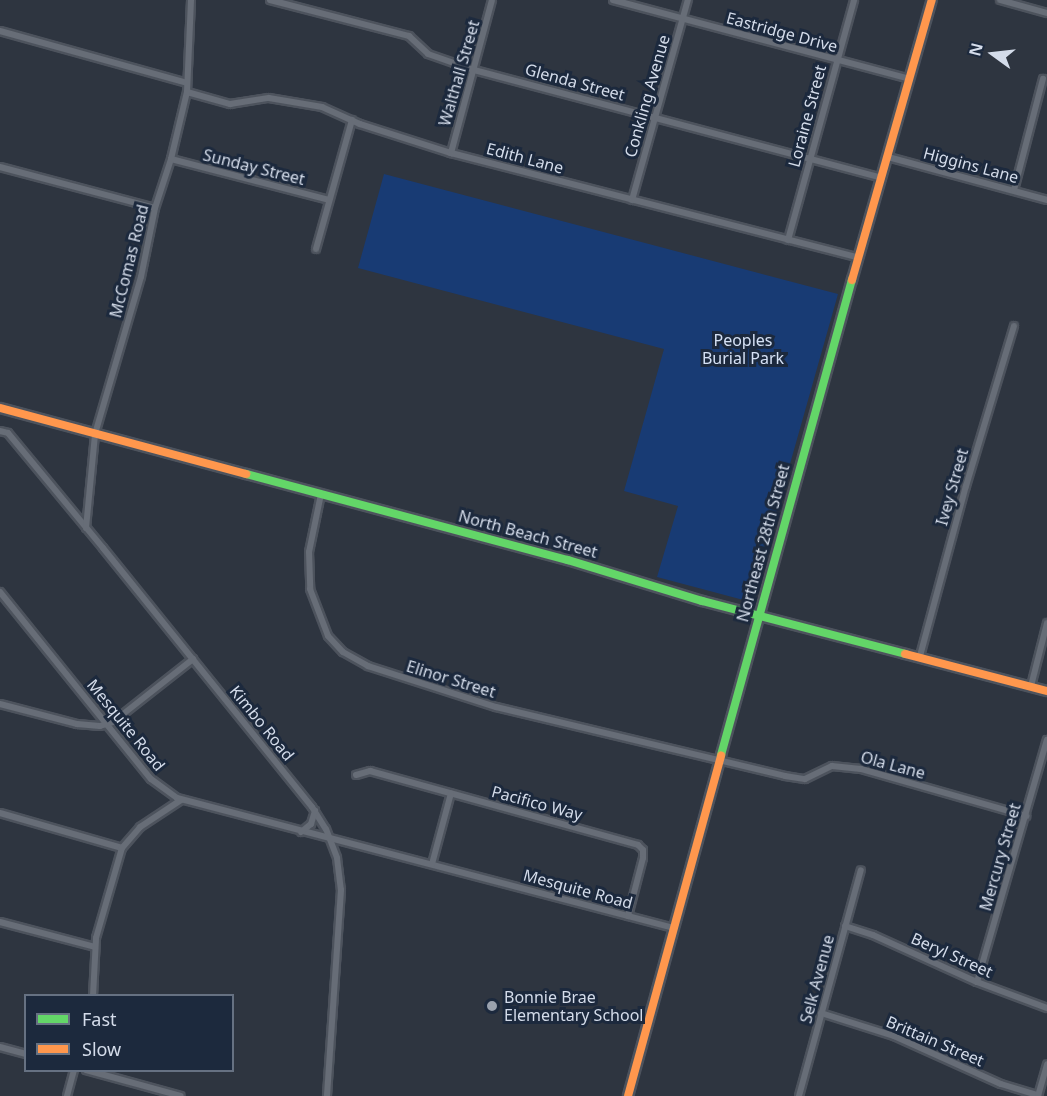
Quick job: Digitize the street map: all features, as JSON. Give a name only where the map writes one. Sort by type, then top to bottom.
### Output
[{"type":"main road","name":"Northeast 28th Street","points":[[628,1096],[719,760],[932,0]]},
{"type":"main road","name":"North Beach Street","points":[[0,408],[568,560],[655,588],[1047,691]]},
{"type":"street","name":"McComas Road","points":[[86,528],[95,434],[141,277],[155,208],[171,159],[187,92],[191,0]]},
{"type":"street","name":"Glenda Street","points":[[270,0],[409,36],[428,54],[474,70],[810,157],[882,178]]},
{"type":"street","name":"Walthall Street","points":[[451,153],[492,0]]},
{"type":"street","name":"Eastridge Drive","points":[[614,0],[910,79]]},
{"type":"street","name":"Conkling Avenue","points":[[632,200],[688,0]]},
{"type":"street","name":"Loraine Street","points":[[788,240],[836,61],[855,0]]},
{"type":"street","points":[[1000,0],[1047,13]]},
{"type":"street","points":[[0,31],[187,83]]},
{"type":"street","points":[[1014,190],[1043,78]]},
{"type":"street","name":"Edith Lane","points":[[187,92],[230,104],[269,98],[322,107],[352,120],[451,153],[859,258]]},
{"type":"street","points":[[316,249],[352,120]]},
{"type":"street","name":"Higgins Lane","points":[[888,157],[1047,200]]},
{"type":"street","name":"Sunday Street","points":[[171,159],[329,200]]},
{"type":"street","points":[[0,167],[155,208]]},
{"type":"street","name":"Ivey Street","points":[[920,656],[966,486],[1014,326]]},
{"type":"street","name":"Kimbo Road","points":[[0,432],[8,433],[193,659],[315,812],[330,838],[339,868],[341,890],[327,1096]]},
{"type":"street","name":"Elinor Street","points":[[321,494],[309,552],[310,589],[328,636],[343,652],[390,675],[496,707],[719,760]]},
{"type":"street","name":"Mesquite Road","points":[[0,592],[156,783],[181,800],[674,928]]},
{"type":"street","points":[[1031,686],[1047,623]]},
{"type":"street","points":[[0,704],[85,726],[108,724],[193,659]]},
{"type":"street","name":"Mercury Street","points":[[977,982],[1047,740]]},
{"type":"street","name":"Ola Lane","points":[[719,760],[805,779],[832,766],[861,769],[1026,816]]},
{"type":"street","name":"Pacifico Way","points":[[356,775],[369,771],[638,845],[643,850],[643,858],[627,916]]},
{"type":"street","points":[[432,864],[451,793]]},
{"type":"street","points":[[93,994],[95,947],[122,848],[140,827],[181,800]]},
{"type":"street","points":[[301,832],[311,824],[315,812]]},
{"type":"street","points":[[0,813],[122,848]]},
{"type":"street","name":"Selk Avenue","points":[[798,1096],[861,870]]},
{"type":"street","points":[[0,922],[95,947]]},
{"type":"street","name":"Beryl Street","points":[[845,926],[901,946],[977,982],[1047,1008]]},
{"type":"street","name":"Brittain Street","points":[[821,1013],[894,1036],[1001,1084],[1038,1096]]},
{"type":"street","points":[[0,1047],[24,1053]]},
{"type":"street","points":[[1038,1096],[1047,1064]]},
{"type":"street","points":[[67,1096],[74,1072]]},
{"type":"street","points":[[90,1072],[181,1096]]},
{"type":"green space","name":"Peoples Burial Park","points":[[384,174],[838,294],[751,602],[657,577],[678,506],[624,491],[664,349],[358,268]]},
{"type":"traffic: fast","points":[[721,755],[852,280]]},
{"type":"traffic: fast","points":[[246,474],[568,560],[702,601],[905,654]]},
{"type":"traffic: slow","points":[[852,280],[932,0]]},
{"type":"traffic: slow","points":[[0,408],[246,474]]},
{"type":"traffic: slow","points":[[905,654],[1047,691]]},
{"type":"traffic: slow","points":[[628,1096],[721,755]]},
{"type":"place","name":"Bonnie Brae Elementary School","points":[[492,1006]]}]
